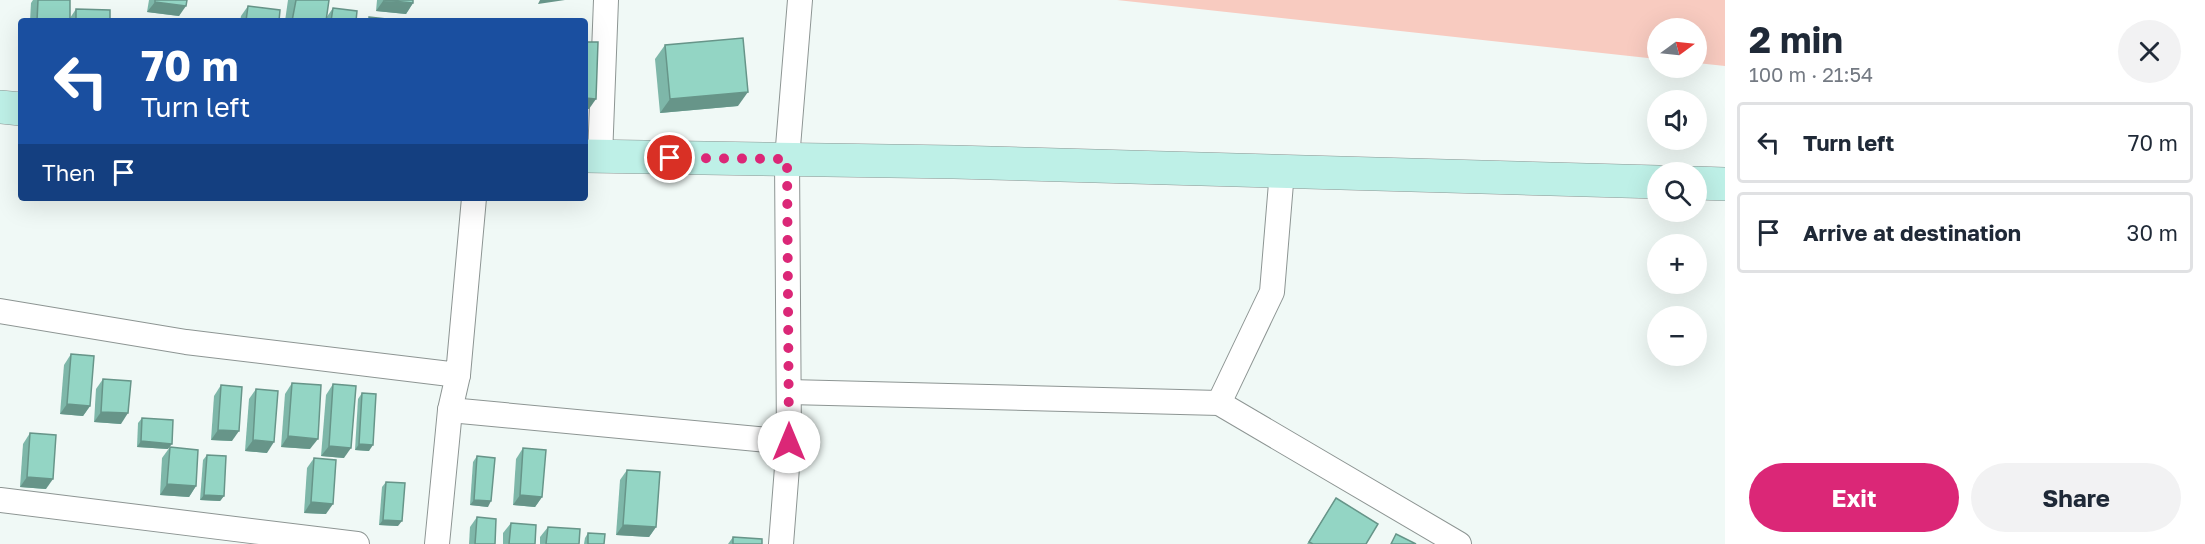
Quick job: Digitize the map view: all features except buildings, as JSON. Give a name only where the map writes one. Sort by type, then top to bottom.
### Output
[{"type":"street","points":[[606,0],[592,156],[1647,182]]},
{"type":"street","points":[[781,544],[789,442],[787,159],[800,0]]},
{"type":"street","points":[[0,107],[18,109]]},
{"type":"street","points":[[1219,402],[1272,292],[1282,171]]},
{"type":"street","points":[[1707,183],[1725,184]]},
{"type":"street","points":[[437,544],[450,410],[458,375],[474,201]]},
{"type":"street","points":[[0,311],[186,342],[458,375]]},
{"type":"street","points":[[789,393],[1219,402],[1459,544]]},
{"type":"street","points":[[450,410],[789,442]]},
{"type":"street","points":[[0,500],[357,544]]},
{"type":"shaded area","points":[[1117,0],[1725,0],[1725,66],[1707,64],[1707,18],[1647,18],[1647,58]]},
{"type":"route","points":[[670,158],[787,159],[789,442]]}]
